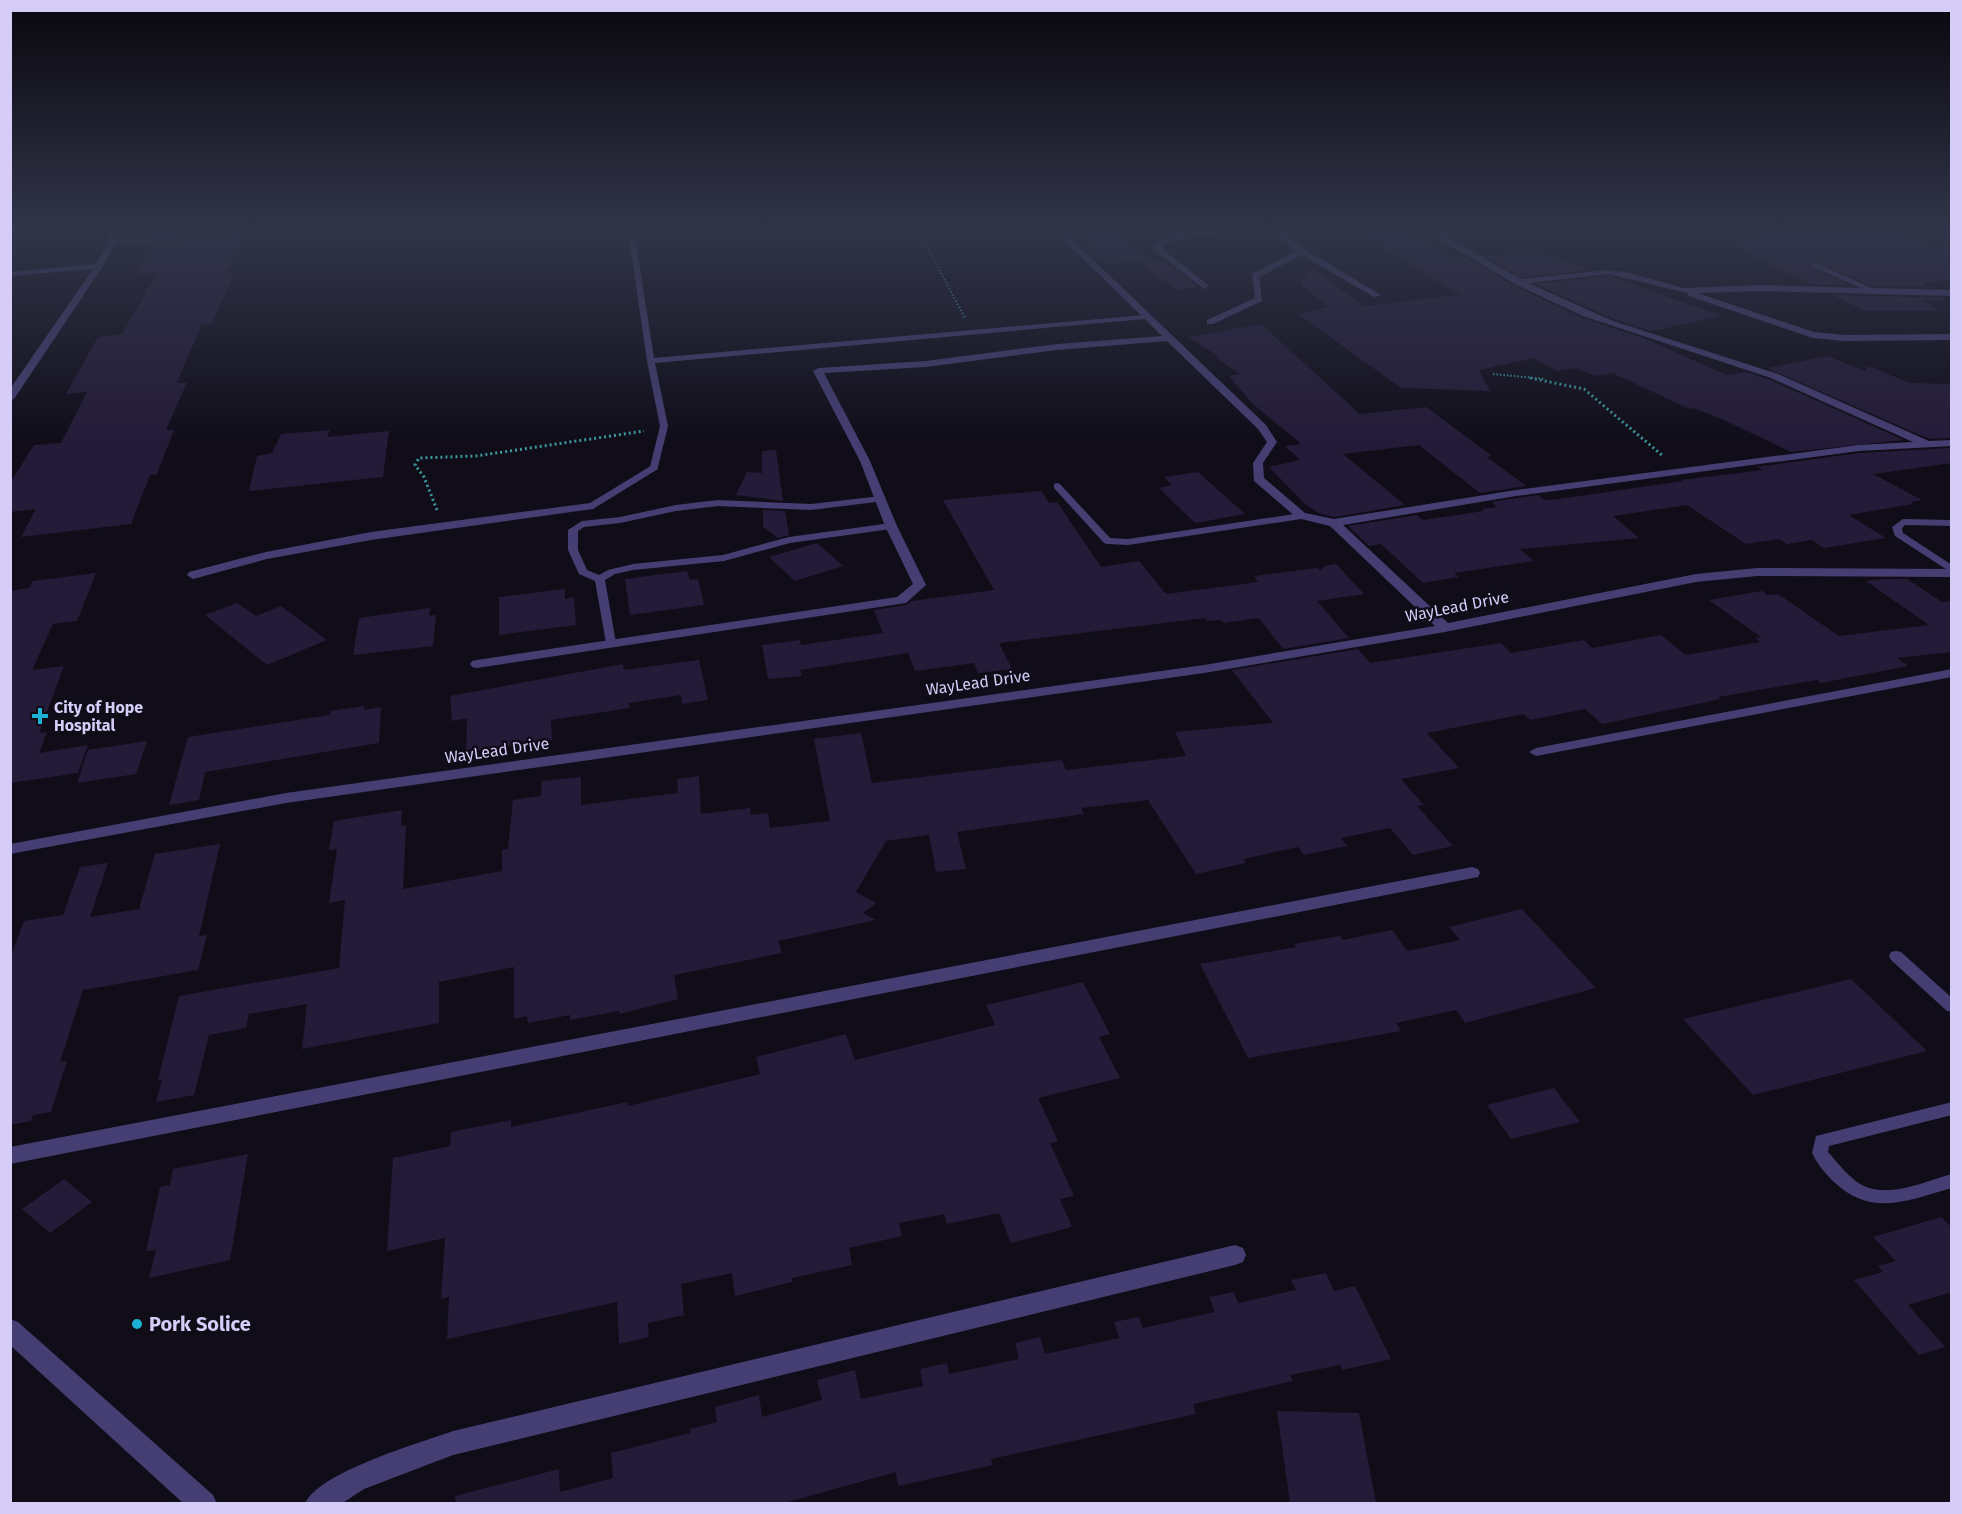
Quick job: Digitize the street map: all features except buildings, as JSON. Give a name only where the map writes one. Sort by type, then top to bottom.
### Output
[{"type":"street","points":[[10,397],[75,301]]},
{"type":"street","points":[[1129,301],[1262,427],[1272,442],[1257,463],[1258,479],[1301,516],[1334,523],[1516,493],[1859,447],[1952,443]]},
{"type":"street","points":[[1210,322],[1255,301]]},
{"type":"street","points":[[1561,301],[1623,328],[1753,369],[1822,395],[1927,444]]},
{"type":"street","points":[[1712,301],[1813,335],[1845,338],[1952,337]]},
{"type":"street","points":[[477,664],[901,600],[920,585],[891,526],[865,461],[818,371],[926,364],[1058,347],[1167,338]]},
{"type":"street","points":[[193,575],[266,556],[443,525],[593,506],[654,467]]},
{"type":"street","points":[[1334,523],[1445,628]]},
{"type":"street","name":"WayLead Drive","points":[[10,849],[286,798],[1204,669],[1445,628],[1696,578],[1757,572],[1952,571]]},
{"type":"street","points":[[1536,752],[1952,673]]},
{"type":"street","points":[[10,1156],[1472,873]]},
{"type":"street","points":[[318,1503],[356,1479],[453,1443],[1235,1255]]},
{"type":"street","points":[[10,1330],[204,1503]]},
{"type":"lane","points":[[642,301],[664,426],[654,467]]},
{"type":"lane","points":[[651,361],[1145,317]]},
{"type":"lane","points":[[1057,486],[1107,541],[1128,542],[1301,516]]},
{"type":"lane","points":[[600,579],[583,572],[573,550],[573,530],[582,524],[718,503],[811,507],[880,500]]},
{"type":"lane","points":[[1952,523],[1904,522],[1897,527],[1898,534],[1952,571]]},
{"type":"lane","points":[[600,579],[612,572],[633,567],[724,558],[789,540],[891,526]]},
{"type":"lane","points":[[600,579],[611,644]]},
{"type":"lane","points":[[1896,956],[1952,1007]]},
{"type":"lane","points":[[1952,1108],[1822,1141],[1820,1153],[1851,1191],[1867,1197],[1886,1198],[1952,1181]]},
{"type":"path","points":[[956,301],[972,332]]},
{"type":"path","points":[[1493,374],[1544,378],[1584,389],[1682,472]]},
{"type":"path","points":[[443,525],[424,477],[415,465],[419,458],[476,456],[544,447],[664,426]]},
{"type":"place","name":"City of Hope Hospital","points":[[40,716]]},
{"type":"place","name":"Pork Solice","points":[[137,1324]]}]
